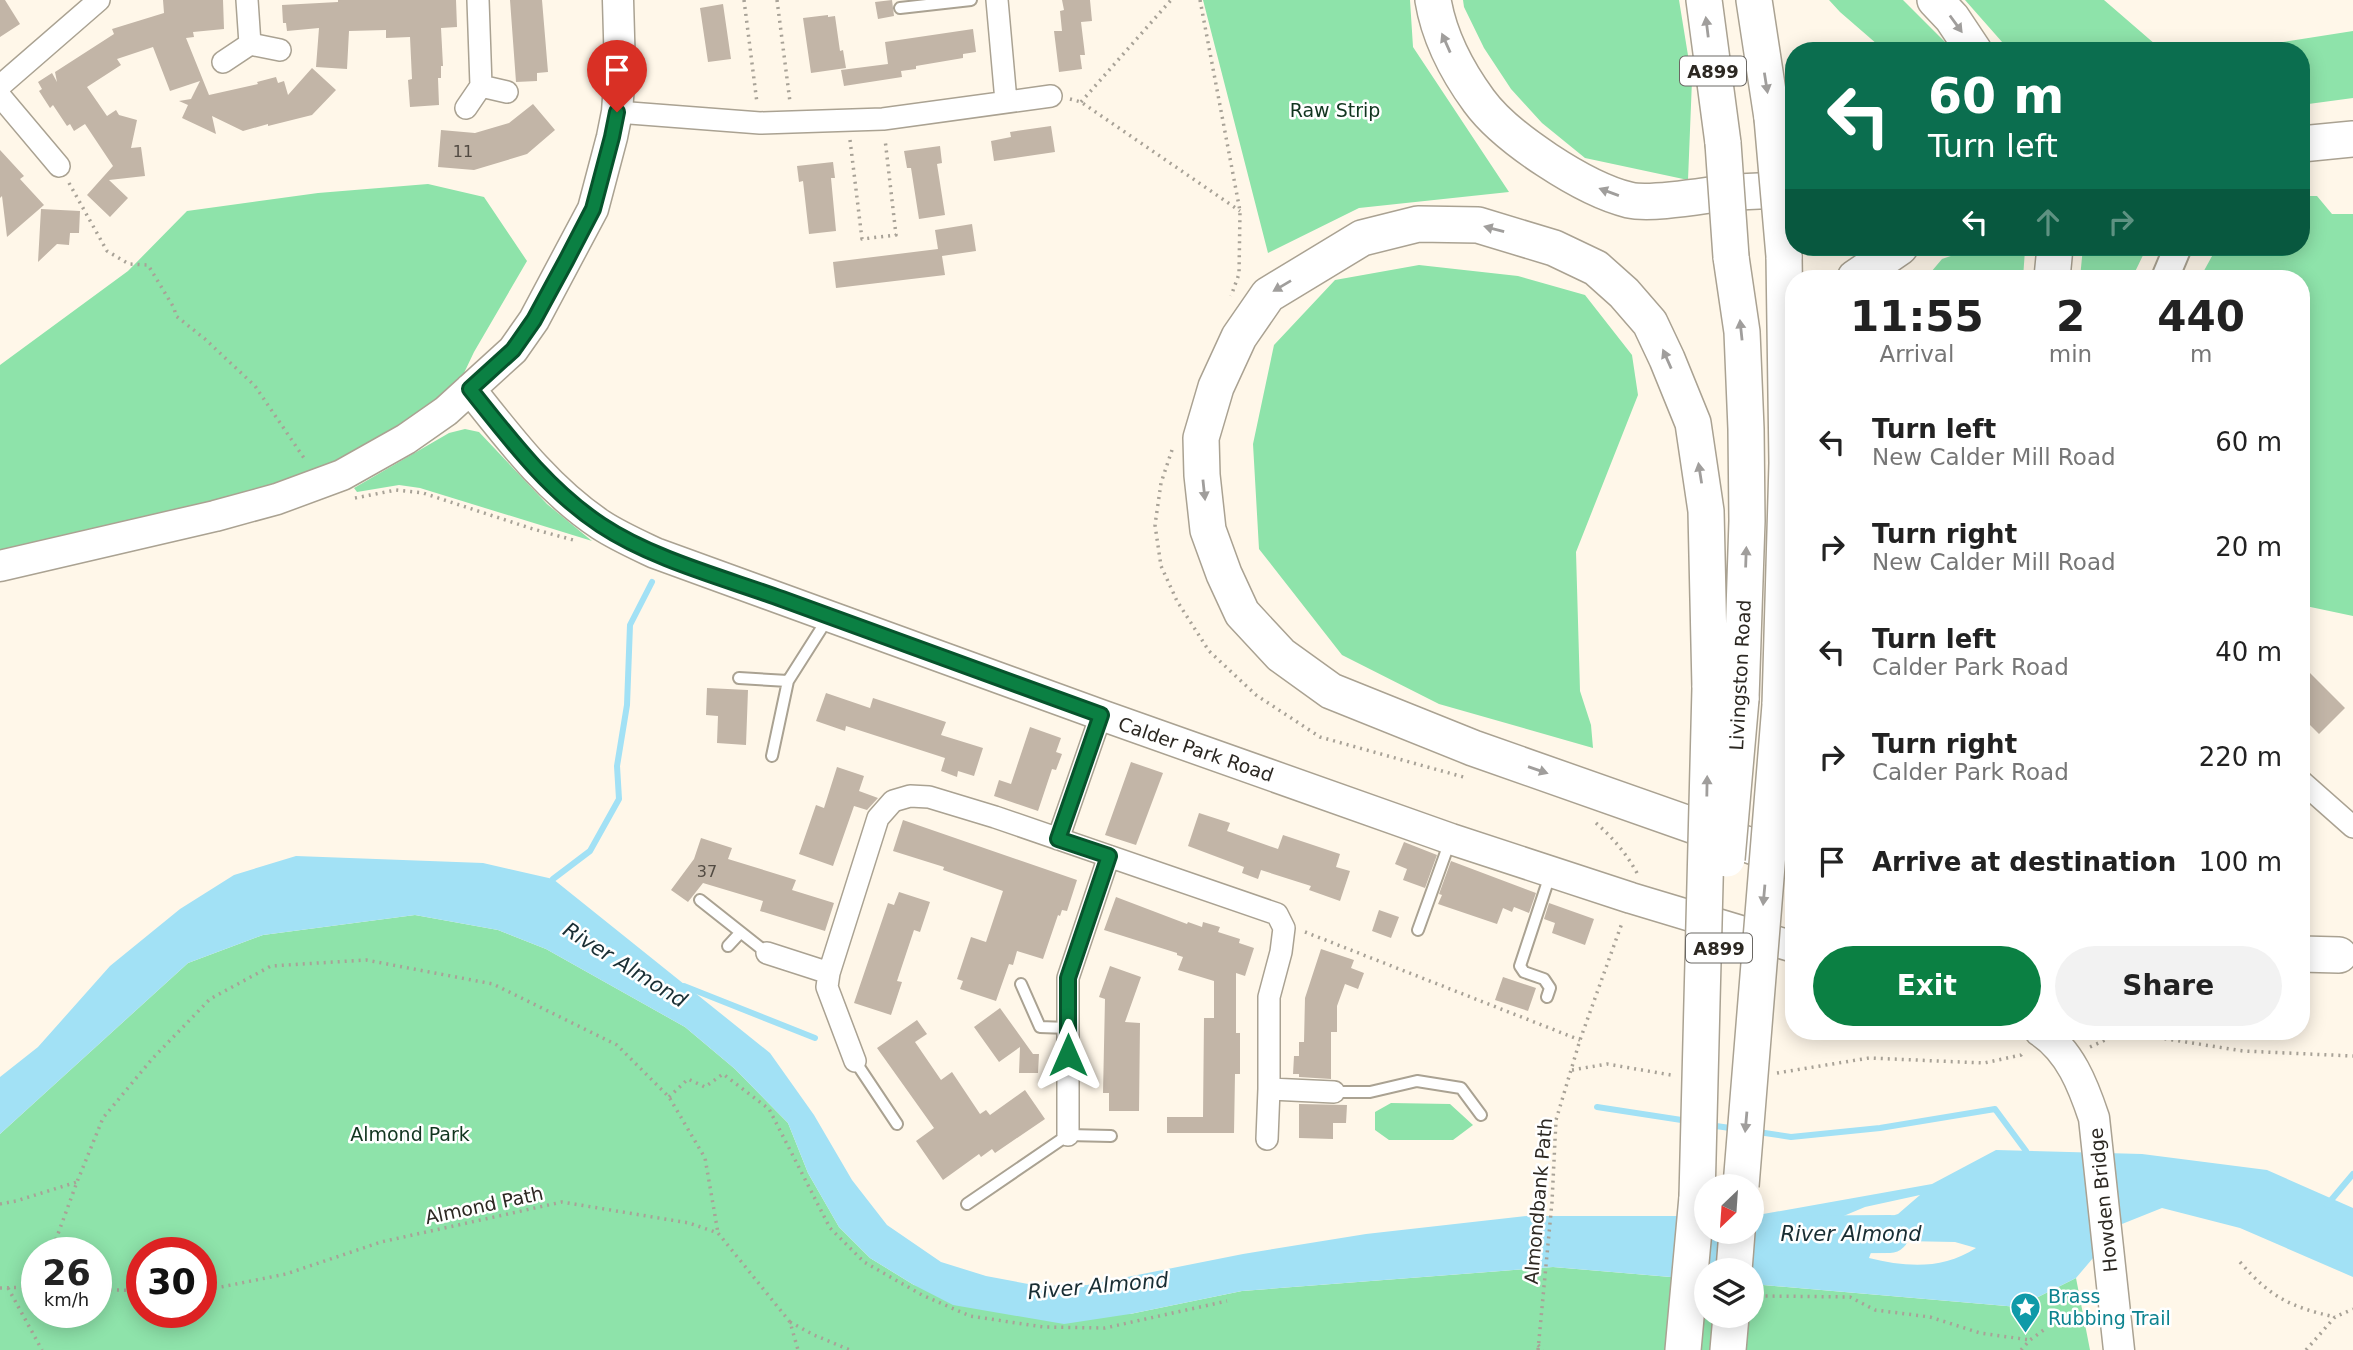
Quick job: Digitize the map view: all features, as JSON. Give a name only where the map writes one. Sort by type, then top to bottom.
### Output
[{"type":"main road","points":[[0,566],[215,516],[277,499],[331,479],[415,433],[446,411],[513,350],[534,320],[593,209],[617,112],[620,71],[618,0]]},
{"type":"main road","points":[[1433,0],[1436,22],[1455,64],[1480,103],[1511,133],[1548,162],[1591,186],[1630,200],[1785,190]]},
{"type":"main road","name":"Livingston Road","points":[[1704,0],[1723,143],[1731,257],[1742,332],[1746,429],[1747,521],[1726,693]]},
{"type":"main road","name":"Livingston Road","points":[[1754,0],[1772,118],[1785,288]]},
{"type":"main road","points":[[1935,0],[1952,18],[1968,42]]},
{"type":"main road","points":[[2310,143],[2353,139]]},
{"type":"main road","points":[[1683,1350],[1697,1197],[1726,693],[1706,511],[1693,423],[1650,323],[1615,284],[1596,268],[1553,248],[1508,233],[1478,225],[1418,224],[1362,238],[1268,295],[1239,337],[1216,387],[1201,438],[1208,530],[1242,613],[1281,655],[1331,691],[1473,748],[1785,859]]},
{"type":"main road","points":[[1867,270],[1887,256]]},
{"type":"main road","name":"Calder Park Road","points":[[470,389],[529,461],[579,508],[601,525],[654,552],[1451,839],[1552,872],[1640,887],[1785,943]]},
{"type":"main road","name":"Livingston Road","points":[[1742,1174],[1780,705],[1785,576]]},
{"type":"main road","points":[[2310,952],[2346,954]]},
{"type":"main road","points":[[2049,1040],[2067,1058]]},
{"type":"main road","name":"Howden Bridge","points":[[2067,1058],[2083,1084],[2094,1118],[2119,1350]]},
{"type":"main road","points":[[1728,1350],[1730,1328]]},
{"type":"street","points":[[0,86],[99,0]]},
{"type":"street","points":[[247,0],[250,44]]},
{"type":"street","points":[[466,108],[481,86],[478,0]]},
{"type":"street","points":[[997,0],[1006,101]]},
{"type":"street","points":[[223,62],[250,44],[281,50]]},
{"type":"street","points":[[481,86],[507,92]]},
{"type":"street","points":[[0,96],[59,166]]},
{"type":"street","points":[[617,112],[760,123],[883,119],[1051,96]]},
{"type":"street","points":[[2310,157],[2353,150]]},
{"type":"street","points":[[1058,839],[1101,715]]},
{"type":"street","points":[[855,1061],[827,988],[829,973],[878,818],[893,801],[910,796],[929,797],[1277,914],[1284,928],[1281,952],[1269,997],[1267,1139]]},
{"type":"street","points":[[2310,798],[2353,827]]},
{"type":"street","points":[[1068,1135],[1068,978],[1109,856]]},
{"type":"street","points":[[767,953],[829,973]]},
{"type":"street","points":[[1269,1089],[1334,1092]]},
{"type":"lane","points":[[900,8],[971,0]]},
{"type":"lane","points":[[772,755],[788,681],[829,616]]},
{"type":"lane","points":[[739,678],[788,681]]},
{"type":"lane","points":[[1418,930],[1451,839]]},
{"type":"lane","points":[[1547,997],[1549,988],[1544,979],[1524,972],[1520,966],[1552,872]]},
{"type":"lane","points":[[700,900],[767,953]]},
{"type":"lane","points":[[728,946],[740,933]]},
{"type":"lane","points":[[1021,984],[1041,1027],[1068,1028]]},
{"type":"lane","points":[[855,1061],[897,1124]]},
{"type":"lane","points":[[1334,1092],[1370,1092],[1418,1081],[1461,1087],[1481,1115]]},
{"type":"lane","points":[[967,1204],[1068,1135],[1111,1136]]},
{"type":"path","points":[[744,0],[760,123]]},
{"type":"path","points":[[777,0],[793,122]]},
{"type":"path","points":[[1081,102],[1171,0]]},
{"type":"path","points":[[1200,0],[1240,211],[1239,274],[1227,308]]},
{"type":"path","points":[[1051,96],[1081,102],[1240,211]]},
{"type":"path","points":[[847,120],[862,239],[896,235],[883,119]]},
{"type":"path","points":[[59,166],[107,251],[130,264],[148,265],[176,316],[255,386],[331,479],[352,499],[396,490],[423,493],[582,543]]},
{"type":"path","points":[[1175,441],[1161,483],[1155,525],[1161,566],[1177,601],[1209,650],[1256,695],[1320,737],[1473,780]]},
{"type":"path","points":[[1591,818],[1629,857],[1640,887]]},
{"type":"path","name":"Almondbank Path","points":[[1538,1347],[1552,1202],[1556,1119],[1580,1040],[1640,887]]},
{"type":"path","points":[[1284,928],[1307,932],[1580,1040]]},
{"type":"path","points":[[57,1237],[103,1118],[152,1059],[210,999],[271,966],[366,960],[493,984],[617,1045],[669,1097],[705,1158],[718,1233],[790,1322],[850,1350]]},
{"type":"path","points":[[1773,1074],[1868,1058],[1984,1063],[2021,1055],[2034,1040]]},
{"type":"path","points":[[2067,1058],[2102,1040]]},
{"type":"path","points":[[2171,1040],[2243,1051],[2353,1056]]},
{"type":"path","points":[[1571,1070],[1607,1064],[1679,1076]]},
{"type":"path","points":[[669,1097],[688,1079],[705,1087],[723,1074],[769,1109],[831,1228],[864,1262],[922,1295],[970,1316],[1043,1327],[1105,1328],[1227,1300]]},
{"type":"path","points":[[0,1204],[77,1182]]},
{"type":"path","name":"Almond Path","points":[[217,1288],[286,1274],[381,1242],[562,1202],[689,1223],[718,1233]]},
{"type":"path","points":[[2240,1262],[2260,1284],[2288,1304],[2334,1317]]},
{"type":"path","points":[[0,1288],[21,1288]]},
{"type":"path","points":[[8,1288],[42,1350]]},
{"type":"path","points":[[1764,1296],[1850,1297],[1875,1310],[1930,1317],[1980,1333],[2030,1340]]},
{"type":"path","points":[[2306,1350],[2334,1317],[2353,1310]]},
{"type":"path","points":[[790,1322],[798,1350]]},
{"type":"path","points":[[2021,1350],[2045,1329]]},
{"type":"path","points":[[1538,1347],[1543,1350]]},
{"type":"green space","name":"Raw Strip","points":[[1203,0],[1410,0],[1413,47],[1509,192],[1359,208],[1268,253]]},
{"type":"green space","points":[[1463,0],[1679,0],[1692,80],[1688,180],[1585,158],[1542,123],[1511,89],[1484,48]]},
{"type":"green space","points":[[1829,0],[1903,0],[1945,42],[1875,42]]},
{"type":"green space","points":[[1965,0],[2104,0],[2153,42],[2002,42]]},
{"type":"green space","points":[[2353,31],[2353,98],[2310,104],[2310,42],[2283,42]]},
{"type":"green space","points":[[428,184],[484,197],[527,261],[474,352],[446,411],[374,458],[0,566],[0,365],[128,271],[187,211],[318,193]]},
{"type":"green space","points":[[2310,196],[2317,196],[2332,214],[2353,214],[2353,616],[2310,607],[2310,270],[2204,270],[2212,256],[2310,256]]},
{"type":"green space","points":[[1951,256],[2025,256],[2024,270],[1933,270],[1942,259]]},
{"type":"green space","points":[[2082,256],[2143,256],[2136,270],[2081,270]]},
{"type":"green space","points":[[1419,265],[1518,276],[1585,295],[1632,355],[1638,395],[1576,552],[1580,691],[1591,725],[1593,748],[1439,704],[1342,655],[1259,549],[1253,444],[1274,345],[1335,280]]},
{"type":"green space","points":[[465,429],[479,432],[547,504],[592,541],[420,488],[399,485],[357,492],[354,488],[449,433]]},
{"type":"green space","name":"Almond Park","points":[[415,915],[498,930],[546,949],[685,1027],[735,1069],[788,1123],[808,1173],[839,1227],[870,1258],[914,1285],[1130,1314],[1242,1291],[1553,1267],[1694,1279],[1694,1328],[1764,1328],[1764,1285],[2018,1307],[2076,1278],[2090,1350],[0,1350],[0,1134],[188,963],[263,935]]},
{"type":"green space","points":[[1391,1103],[1450,1104],[1473,1125],[1453,1140],[1389,1140],[1375,1130],[1375,1112]]},
{"type":"water","points":[[296,856],[483,863],[553,879],[770,1053],[814,1115],[852,1180],[887,1225],[941,1262],[986,1276],[1039,1286],[1087,1285],[1243,1254],[1366,1234],[1527,1216],[1694,1216],[1694,1244],[1764,1244],[1764,1214],[1932,1184],[1996,1150],[2142,1154],[2267,1170],[2353,1208],[2353,1277],[2240,1228],[2162,1208],[2122,1224],[2076,1278],[2018,1307],[1764,1285],[1764,1258],[1694,1258],[1694,1279],[1553,1267],[1242,1291],[1130,1314],[1064,1324],[953,1305],[870,1258],[839,1227],[808,1173],[788,1123],[735,1069],[685,1027],[546,949],[498,930],[415,915],[263,935],[188,963],[0,1134],[0,1077],[38,1047],[110,966],[180,909],[234,875]],"holes":[[[1920,1195],[1898,1214],[1801,1245],[1822,1225],[1865,1207]],[[1903,1241],[1955,1242],[1976,1248],[1950,1260],[1924,1265],[1869,1258],[1873,1247]]]},
{"type":"building","points":[[0,0],[5,0],[20,24],[0,37]]},
{"type":"building","points":[[163,0],[223,0],[224,29],[193,32],[194,37],[186,38],[209,95],[276,77],[278,83],[284,81],[288,95],[312,68],[336,90],[312,115],[268,126],[243,131],[212,116],[216,134],[182,118],[188,105],[179,101],[191,99],[200,81],[170,91],[153,47],[117,59],[121,65],[87,87],[107,116],[116,110],[119,115],[137,120],[131,148],[141,147],[145,176],[109,180],[128,198],[110,217],[87,195],[113,166],[85,124],[74,131],[70,124],[67,126],[53,105],[50,108],[39,91],[42,89],[38,82],[52,73],[57,82],[55,72],[114,34],[112,29],[164,13]]},
{"type":"building","points":[[338,0],[456,0],[457,27],[441,28],[443,66],[441,78],[438,78],[439,105],[410,107],[410,37],[386,38],[386,30],[349,31],[347,69],[316,67],[319,28],[287,31],[286,23],[283,23],[282,5]]},
{"type":"building","points":[[510,0],[542,0],[548,72],[537,73],[537,81],[516,82]]},
{"type":"building","points":[[892,0],[894,16],[878,19],[875,2]]},
{"type":"building","points":[[1062,0],[1090,0],[1092,21],[1081,22],[1085,55],[1080,55],[1082,69],[1059,72],[1054,31],[1062,31]]},
{"type":"building","points":[[723,4],[731,59],[708,62],[700,8]]},
{"type":"building","points":[[835,16],[840,51],[843,50],[846,68],[811,73],[803,18]]},
{"type":"building","points":[[973,29],[976,52],[963,54],[963,58],[916,66],[916,69],[901,71],[902,77],[844,86],[841,70],[888,64],[885,42]]},
{"type":"building","points":[[533,104],[555,130],[527,154],[474,170],[438,167],[441,130],[475,133],[509,123]]},
{"type":"building","points":[[1051,126],[1055,152],[994,161],[991,141],[1011,137],[1010,132]]},
{"type":"building","points":[[940,146],[942,163],[937,164],[945,215],[919,219],[911,168],[907,168],[904,151]]},
{"type":"building","points":[[0,150],[24,176],[20,179],[44,205],[7,237],[2,196],[0,198]]},
{"type":"building","points":[[833,162],[835,178],[831,178],[836,231],[809,234],[803,181],[799,182],[797,166]]},
{"type":"building","points":[[41,209],[80,211],[79,233],[70,233],[69,245],[57,244],[38,262]]},
{"type":"building","points":[[972,224],[976,251],[942,256],[945,275],[836,288],[833,262],[938,249],[935,230]]},
{"type":"building","points":[[2310,673],[2345,708],[2319,734],[2310,725]]},
{"type":"building","points":[[707,688],[748,690],[746,745],[717,743],[718,716],[706,715]]},
{"type":"building","points":[[826,693],[870,708],[873,698],[946,722],[941,735],[983,748],[974,776],[958,771],[957,777],[941,771],[945,758],[846,726],[845,731],[816,721]]},
{"type":"building","points":[[1030,727],[1061,738],[1056,752],[1062,754],[1056,770],[1052,769],[1038,811],[994,796],[999,780],[1011,784]]},
{"type":"building","points":[[1131,762],[1163,773],[1136,845],[1105,835]]},
{"type":"building","points":[[837,767],[864,776],[859,791],[878,798],[867,810],[854,806],[833,866],[799,854],[816,805],[824,808]]},
{"type":"building","points":[[1199,813],[1230,823],[1227,831],[1278,849],[1283,835],[1340,854],[1336,867],[1350,871],[1340,901],[1309,890],[1311,886],[1261,870],[1258,879],[1242,873],[1244,867],[1188,846]]},
{"type":"building","points":[[903,820],[1077,880],[1067,911],[1062,910],[1060,916],[1058,915],[1043,959],[1017,951],[1013,965],[1009,964],[996,1001],[960,989],[963,981],[957,979],[971,937],[986,942],[1003,891],[943,870],[944,867],[893,851]]},
{"type":"building","points":[[701,838],[732,848],[728,859],[796,880],[792,890],[834,903],[825,931],[760,911],[763,901],[703,883],[688,902],[671,890],[694,859]]},
{"type":"building","points":[[1404,842],[1437,855],[1425,888],[1403,880],[1407,869],[1395,864]]},
{"type":"building","points":[[1451,861],[1536,893],[1529,913],[1514,907],[1512,912],[1503,908],[1497,924],[1438,904]]},
{"type":"building","points":[[899,892],[930,902],[920,932],[914,930],[897,981],[902,982],[891,1015],[854,1003],[888,903],[894,905]]},
{"type":"building","points":[[1116,897],[1187,924],[1188,922],[1202,927],[1203,922],[1220,927],[1218,932],[1240,939],[1239,943],[1254,948],[1245,976],[1236,973],[1236,1033],[1240,1033],[1240,1074],[1235,1074],[1234,1133],[1167,1133],[1167,1117],[1203,1117],[1204,1018],[1214,1018],[1214,981],[1178,970],[1183,957],[1177,953],[1104,930]]},
{"type":"building","points":[[1549,903],[1594,919],[1585,945],[1552,933],[1555,923],[1544,919]]},
{"type":"building","points":[[1379,910],[1399,917],[1391,938],[1372,931]]},
{"type":"building","points":[[1321,949],[1354,960],[1351,968],[1364,973],[1358,989],[1345,984],[1337,1006],[1337,1032],[1331,1032],[1331,1079],[1299,1077],[1299,1074],[1293,1074],[1294,1056],[1299,1056],[1299,1042],[1304,1042],[1305,998]]},
{"type":"building","points":[[1110,966],[1141,977],[1125,1022],[1140,1023],[1139,1111],[1109,1111],[1109,1093],[1103,1093],[1105,999],[1099,997]]},
{"type":"building","points":[[1503,977],[1536,988],[1528,1011],[1495,1000]]},
{"type":"building","points":[[1000,1008],[1033,1054],[1039,1054],[1038,1073],[1019,1073],[1020,1047],[999,1062],[974,1027]]},
{"type":"building","points":[[917,1020],[927,1034],[915,1042],[941,1080],[952,1072],[980,1114],[986,1110],[990,1115],[1025,1090],[1045,1119],[995,1153],[992,1149],[981,1157],[979,1154],[943,1180],[916,1141],[934,1128],[877,1048]]},
{"type":"building","points":[[1299,1104],[1347,1105],[1346,1123],[1333,1123],[1333,1139],[1299,1138]]},
{"type":"waterway","points":[[553,879],[590,851],[619,799],[617,766],[627,705],[630,625],[652,582]]},
{"type":"waterway","points":[[684,986],[815,1038]]},
{"type":"waterway","points":[[1597,1107],[1688,1121]]},
{"type":"waterway","points":[[1758,1132],[1791,1137],[1880,1128],[1995,1109],[2026,1151]]},
{"type":"waterway","points":[[1709,1125],[1737,1129]]},
{"type":"waterway","points":[[2327,1205],[2353,1174]]},
{"type":"waterway","name":"River Almond","points":[[1764,1235],[1890,1234]]},
{"type":"place","name":"Brass Rubbing Trail","points":[[2025,1334]]},
{"type":"route","points":[[617,112],[593,209],[566,261],[534,320],[513,350],[470,389],[529,461],[556,488],[601,525],[625,539],[706,572],[1101,715],[1058,839],[1109,856],[1068,978],[1068,1055]]}]
